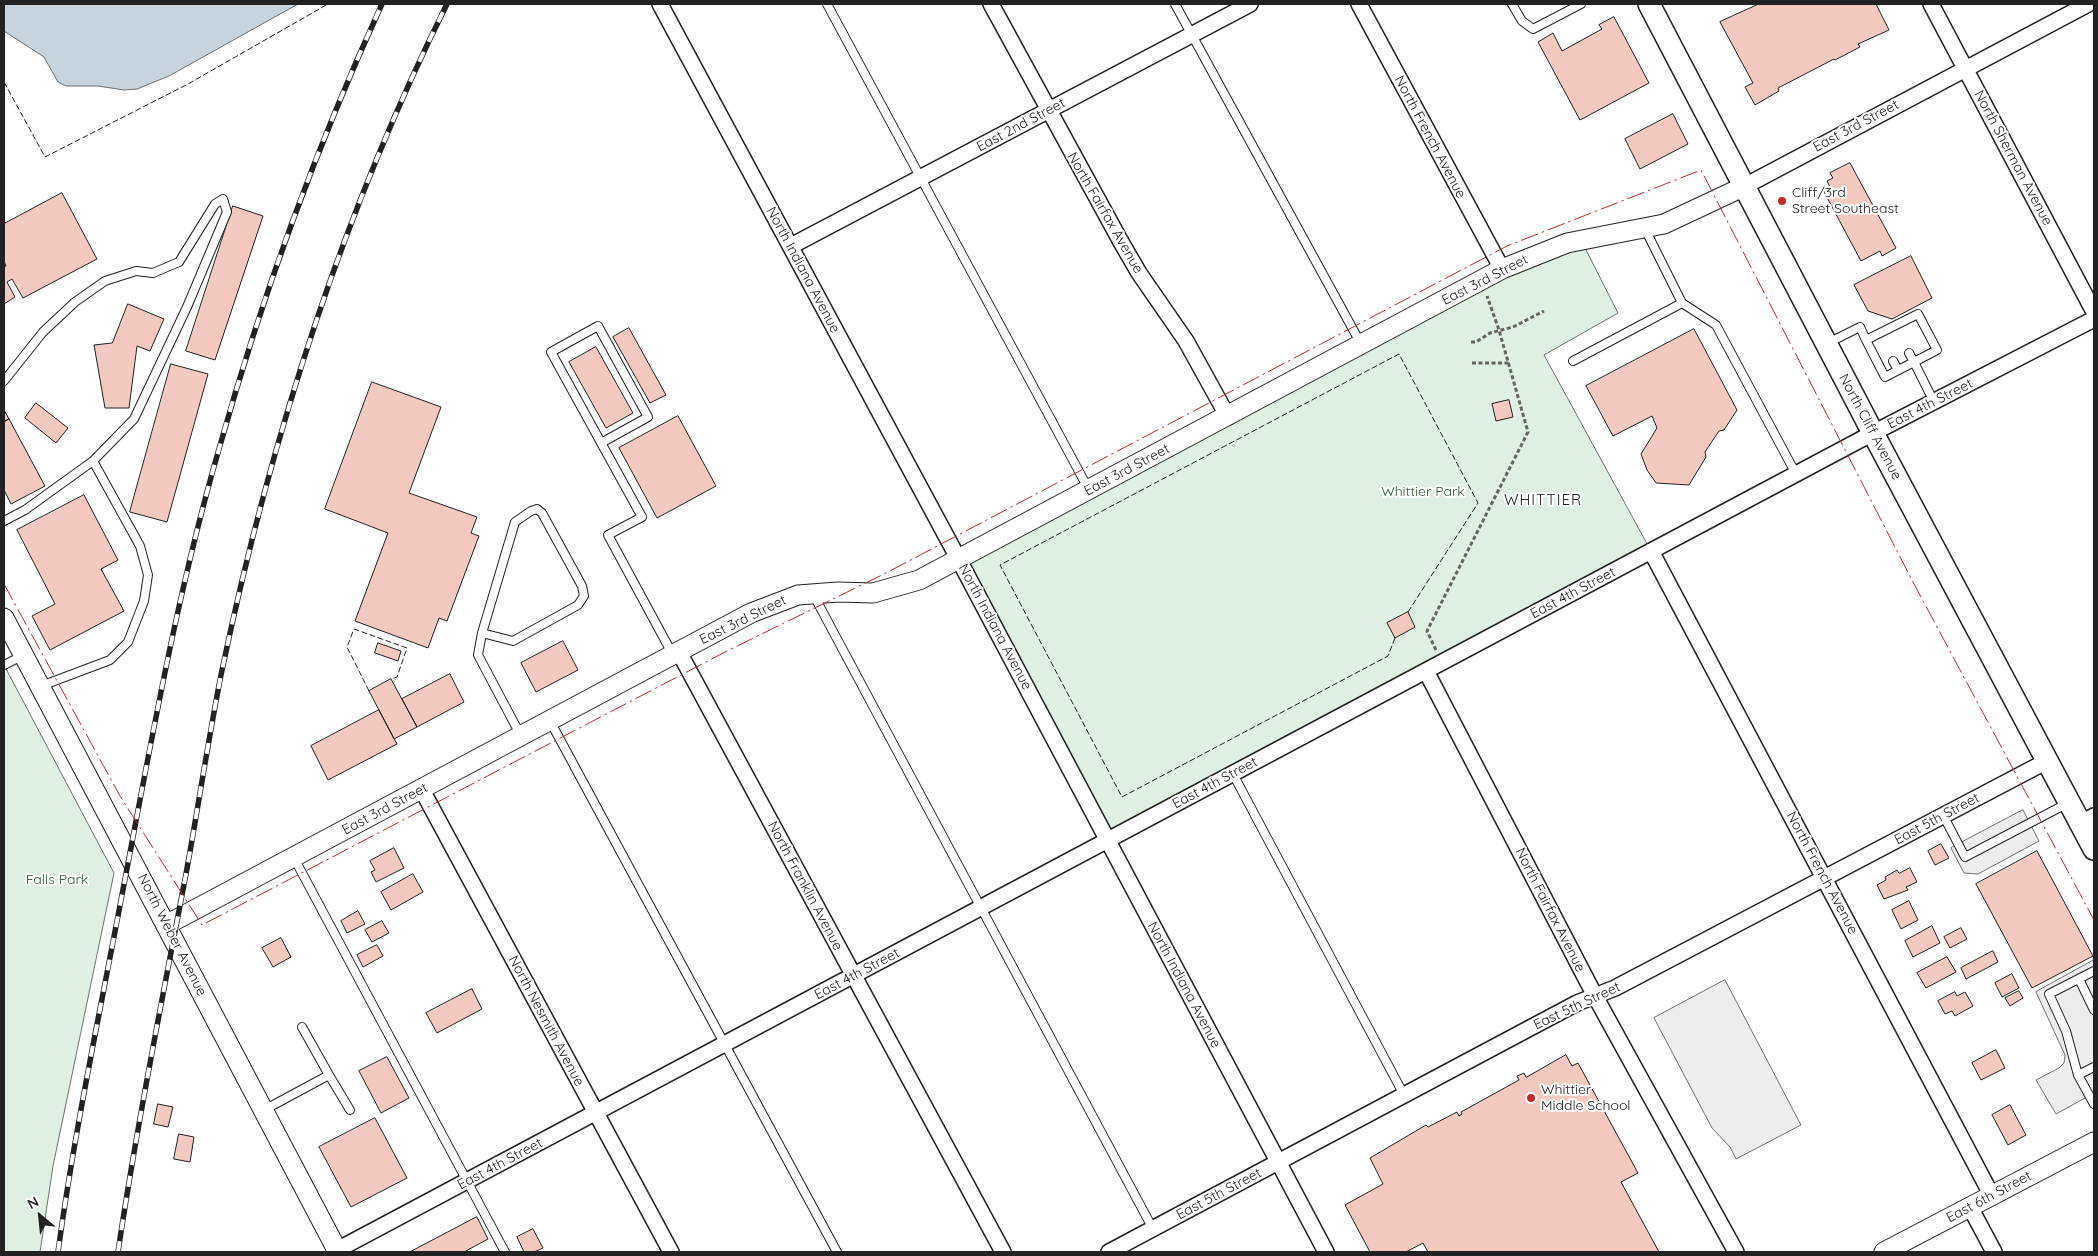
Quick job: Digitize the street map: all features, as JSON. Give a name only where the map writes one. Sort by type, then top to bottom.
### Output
[{"type":"main road","name":"North Cliff Avenue","points":[[1649,4],[1873,433],[2069,802],[2088,820],[2094,849]]},
{"type":"street","name":"North Indiana Avenue","points":[[660,4],[959,560],[1326,1252]]},
{"type":"street","name":"North Fairfax Avenue","points":[[991,4],[1125,250],[1186,341],[1228,417]]},
{"type":"street","name":"East 2nd Street","points":[[791,246],[1250,4]]},
{"type":"street","name":"North French Avenue","points":[[1359,4],[1502,269]]},
{"type":"street","name":"North Sherman Avenue","points":[[1930,4],[2094,312]]},
{"type":"street","name":"East 3rd Street","points":[[166,925],[676,653],[782,600],[812,592],[866,594],[887,591],[919,580],[1228,417],[1502,269],[1567,243],[1645,229],[1678,218],[1745,186],[2088,4]]},
{"type":"street","name":"East 4th Street","points":[[338,1251],[1873,433],[2094,319]]},
{"type":"street","name":"North French Avenue","points":[[1651,552],[1992,1196]]},
{"type":"street","name":"North Weber Avenue","points":[[4,618],[338,1251]]},
{"type":"street","name":"North Franklin Avenue","points":[[676,653],[1003,1252]]},
{"type":"street","name":"North Fairfax Avenue","points":[[1426,671],[1595,996],[1736,1252]]},
{"type":"street","name":"East 5th Street","points":[[1109,1252],[1577,1003],[1615,988],[2047,761]]},
{"type":"street","name":"North Nesmith Avenue","points":[[422,790],[670,1252]]},
{"type":"street","name":"East 6th Street","points":[[1884,1252],[2094,1145]]},
{"type":"street","points":[[1970,1208],[1994,1252]]},
{"type":"lane","points":[[827,4],[919,178],[1089,490]]},
{"type":"lane","points":[[1175,4],[1361,345]]},
{"type":"lane","points":[[1512,4],[1522,21],[1533,29],[1581,4]]},
{"type":"lane","points":[[4,381],[43,332],[75,302],[105,281],[136,271],[153,273],[179,262],[215,204],[223,199],[227,212],[187,307],[134,419],[93,461],[25,510],[4,521]]},
{"type":"lane","points":[[1645,229],[1682,303],[1716,324],[1796,474]]},
{"type":"lane","points":[[1574,361],[1682,303]]},
{"type":"lane","points":[[1827,344],[1860,326],[1866,340],[1885,377],[1937,350],[1918,314],[1880,337],[1866,340]]},
{"type":"lane","points":[[600,443],[648,417],[598,326],[552,352],[600,443],[642,517],[608,535],[676,653]]},
{"type":"lane","points":[[1909,353],[1934,402]]},
{"type":"lane","points":[[1893,361],[1898,370]]},
{"type":"lane","points":[[41,686],[110,660],[128,642],[144,601],[148,575],[140,546],[93,461]]},
{"type":"lane","points":[[482,633],[513,641],[578,605],[584,596],[582,586],[542,512],[537,509],[515,522],[482,633],[478,655],[521,736]]},
{"type":"lane","points":[[812,592],[1153,1229]]},
{"type":"lane","points":[[4,665],[24,654]]},
{"type":"lane","points":[[550,720],[837,1252]]},
{"type":"lane","points":[[1233,774],[1404,1095]]},
{"type":"lane","points":[[1943,815],[1965,857],[2069,802]]},
{"type":"lane","points":[[294,858],[505,1252]]},
{"type":"lane","points":[[2094,971],[2049,994],[2066,1031],[2078,1075],[2094,1104]]},
{"type":"lane","points":[[2079,978],[2094,1010]]},
{"type":"lane","points":[[302,1027],[350,1110]]},
{"type":"lane","points":[[2078,1075],[2094,1067]]},
{"type":"lane","points":[[264,1110],[329,1075]]},
{"type":"path","points":[[1443,662],[1427,631],[1528,432],[1500,330],[1480,282]]},
{"type":"path","points":[[1471,342],[1476,342],[1500,330],[1513,327],[1544,311]]},
{"type":"path","points":[[1472,363],[1509,363]]},
{"type":"green space","name":"Whittier Park","points":[[1581,240],[1618,313],[1544,355],[1651,551],[1108,840],[959,560],[1502,269]]},
{"type":"green space","name":"Falls Park","points":[[4,665],[114,873],[53,1166],[40,1252],[4,1252]]},
{"type":"shaded area","points":[[4,4],[298,4],[169,76],[137,89],[124,90],[98,86],[66,86],[58,82],[44,57],[4,31]]},
{"type":"shaded area","points":[[2023,810],[2039,841],[1978,874],[1964,873],[1951,848]]},
{"type":"shaded area","points":[[2094,960],[2094,1093],[2056,1114],[2036,1080],[2059,1068],[2064,1063],[2065,1055],[2036,992]]},
{"type":"shaded area","points":[[1725,980],[1801,1125],[1736,1159],[1730,1147],[1712,1128],[1654,1018]]},
{"type":"building","points":[[1759,4],[1876,4],[1889,30],[1858,44],[1860,47],[1778,88],[1779,91],[1755,105],[1745,87],[1753,83],[1720,22]]},
{"type":"building","points":[[1614,17],[1649,83],[1580,120],[1538,42],[1553,33],[1562,51],[1602,29],[1599,25]]},
{"type":"building","points":[[1673,114],[1688,144],[1640,169],[1625,139]]},
{"type":"building","points":[[1850,163],[1896,248],[1882,256],[1880,251],[1861,261],[1823,190],[1830,187],[1827,181],[1833,178],[1830,173]]},
{"type":"building","points":[[62,193],[97,259],[23,298],[12,279],[7,282],[15,297],[4,304],[4,267],[6,266],[4,261],[4,224]]},
{"type":"building","points":[[233,206],[263,216],[215,360],[186,351]]},
{"type":"building","points":[[1911,256],[1932,298],[1892,319],[1868,311],[1854,285]]},
{"type":"building","points":[[128,304],[164,319],[150,351],[137,346],[129,408],[105,408],[94,345],[112,343]]},
{"type":"building","points":[[629,328],[666,395],[650,403],[613,337]]},
{"type":"building","points":[[1694,329],[1737,410],[1724,430],[1719,431],[1705,452],[1706,457],[1689,485],[1656,483],[1647,470],[1641,454],[1657,428],[1652,416],[1613,436],[1586,386]]},
{"type":"building","points":[[596,347],[633,413],[606,428],[569,362]]},
{"type":"building","points":[[171,364],[208,374],[167,522],[130,512]]},
{"type":"building","points":[[372,382],[441,407],[409,493],[477,517],[471,533],[479,536],[447,621],[439,618],[428,648],[355,621],[388,533],[325,509]]},
{"type":"building","points":[[1509,400],[1513,417],[1496,421],[1492,404]]},
{"type":"building","points":[[36,403],[68,428],[56,443],[25,418]]},
{"type":"building","points":[[4,410],[9,419],[4,422]]},
{"type":"building","points":[[678,416],[716,486],[657,518],[619,448]]},
{"type":"building","points":[[9,419],[45,486],[11,504],[4,490],[4,422]]},
{"type":"building","points":[[84,495],[118,560],[101,569],[124,611],[50,650],[32,616],[55,604],[17,530]]},
{"type":"building","points":[[1408,612],[1415,627],[1395,638],[1387,623]]},
{"type":"building","points":[[563,641],[578,670],[536,692],[521,663]]},
{"type":"building","points":[[378,643],[401,651],[398,661],[375,653]]},
{"type":"building","points":[[450,674],[464,702],[417,727],[402,699]]},
{"type":"building","points":[[391,679],[417,727],[394,739],[369,691]]},
{"type":"building","points":[[379,710],[397,744],[328,780],[311,746]]},
{"type":"building","points":[[1941,844],[1949,858],[1935,865],[1928,851]]},
{"type":"building","points":[[394,848],[404,868],[376,882],[371,872],[375,870],[370,861]]},
{"type":"building","points":[[2037,851],[2093,956],[2032,988],[1976,884]]},
{"type":"building","points":[[1910,868],[1917,882],[1906,887],[1908,890],[1884,899],[1877,885],[1886,880],[1885,877],[1897,870],[1899,873]]},
{"type":"building","points":[[413,874],[423,892],[391,910],[381,892]]},
{"type":"building","points":[[1909,901],[1918,920],[1901,929],[1892,910]]},
{"type":"building","points":[[358,911],[365,924],[347,933],[341,921]]},
{"type":"building","points":[[382,921],[389,933],[372,942],[365,930]]},
{"type":"building","points":[[1932,926],[1940,943],[1913,957],[1905,941]]},
{"type":"building","points":[[1961,928],[1967,939],[1950,948],[1944,937]]},
{"type":"building","points":[[281,938],[291,957],[273,967],[262,948]]},
{"type":"building","points":[[377,945],[383,956],[363,967],[357,955]]},
{"type":"building","points":[[1993,951],[1998,962],[1966,979],[1961,968]]},
{"type":"building","points":[[1947,957],[1956,972],[1926,988],[1917,973]]},
{"type":"building","points":[[2012,974],[2019,988],[2002,997],[1995,983]]},
{"type":"building","points":[[472,989],[482,1009],[437,1033],[426,1013]]},
{"type":"building","points":[[2019,991],[2023,998],[2010,1006],[2005,998]]},
{"type":"building","points":[[1955,992],[1957,996],[1965,992],[1973,1006],[1955,1016],[1952,1011],[1945,1014],[1938,1001]]},
{"type":"building","points":[[1996,1050],[2005,1068],[1981,1080],[1972,1063]]},
{"type":"building","name":"Whittier Middle School","points":[[1566,1055],[1572,1066],[1578,1063],[1638,1173],[1621,1182],[1659,1252],[1428,1252],[1423,1243],[1406,1252],[1370,1252],[1345,1205],[1383,1184],[1370,1158],[1426,1125],[1428,1127],[1457,1112],[1459,1116],[1462,1114],[1461,1112],[1519,1080],[1517,1076],[1524,1073],[1526,1077]]},
{"type":"building","points":[[387,1057],[409,1098],[381,1113],[359,1071]]},
{"type":"building","points":[[158,1104],[173,1107],[168,1127],[154,1124]]},
{"type":"building","points":[[2010,1105],[2026,1135],[2008,1145],[1992,1115]]},
{"type":"building","points":[[375,1118],[407,1178],[351,1207],[319,1147]]},
{"type":"building","points":[[179,1134],[194,1137],[190,1162],[174,1159]]},
{"type":"building","points":[[477,1217],[488,1239],[464,1252],[410,1252]]},
{"type":"building","points":[[533,1229],[543,1248],[534,1252],[524,1252],[517,1237]]},
{"type":"railway","points":[[58,1252],[79,1120],[153,730],[177,617],[204,505],[253,335],[272,279],[313,168],[382,4]]},
{"type":"railway","points":[[118,1252],[125,1204],[221,675],[240,588],[262,502],[286,417],[342,248],[374,165],[409,84],[447,4]]},
{"type":"fence","points":[[4,82],[45,157],[188,84],[328,4]]},
{"type":"fence","points":[[1395,638],[1388,656],[1122,797],[1000,565],[1399,354],[1478,503],[1408,612]]},
{"type":"fence","points":[[369,691],[347,647],[354,629],[407,648],[397,677],[391,679]]},
{"type":"power","points":[[4,584],[120,796],[202,925],[727,651],[886,573],[1507,246],[1701,170],[1914,584],[2094,920]]},
{"type":"place","name":"Cliff/3rd Street Southeast","points":[[1782,201]]},
{"type":"place","name":"Whittier Middle School","points":[[1531,1098]]},
{"type":"district","name":"WHITTIER","points":[[1543,500]]}]
